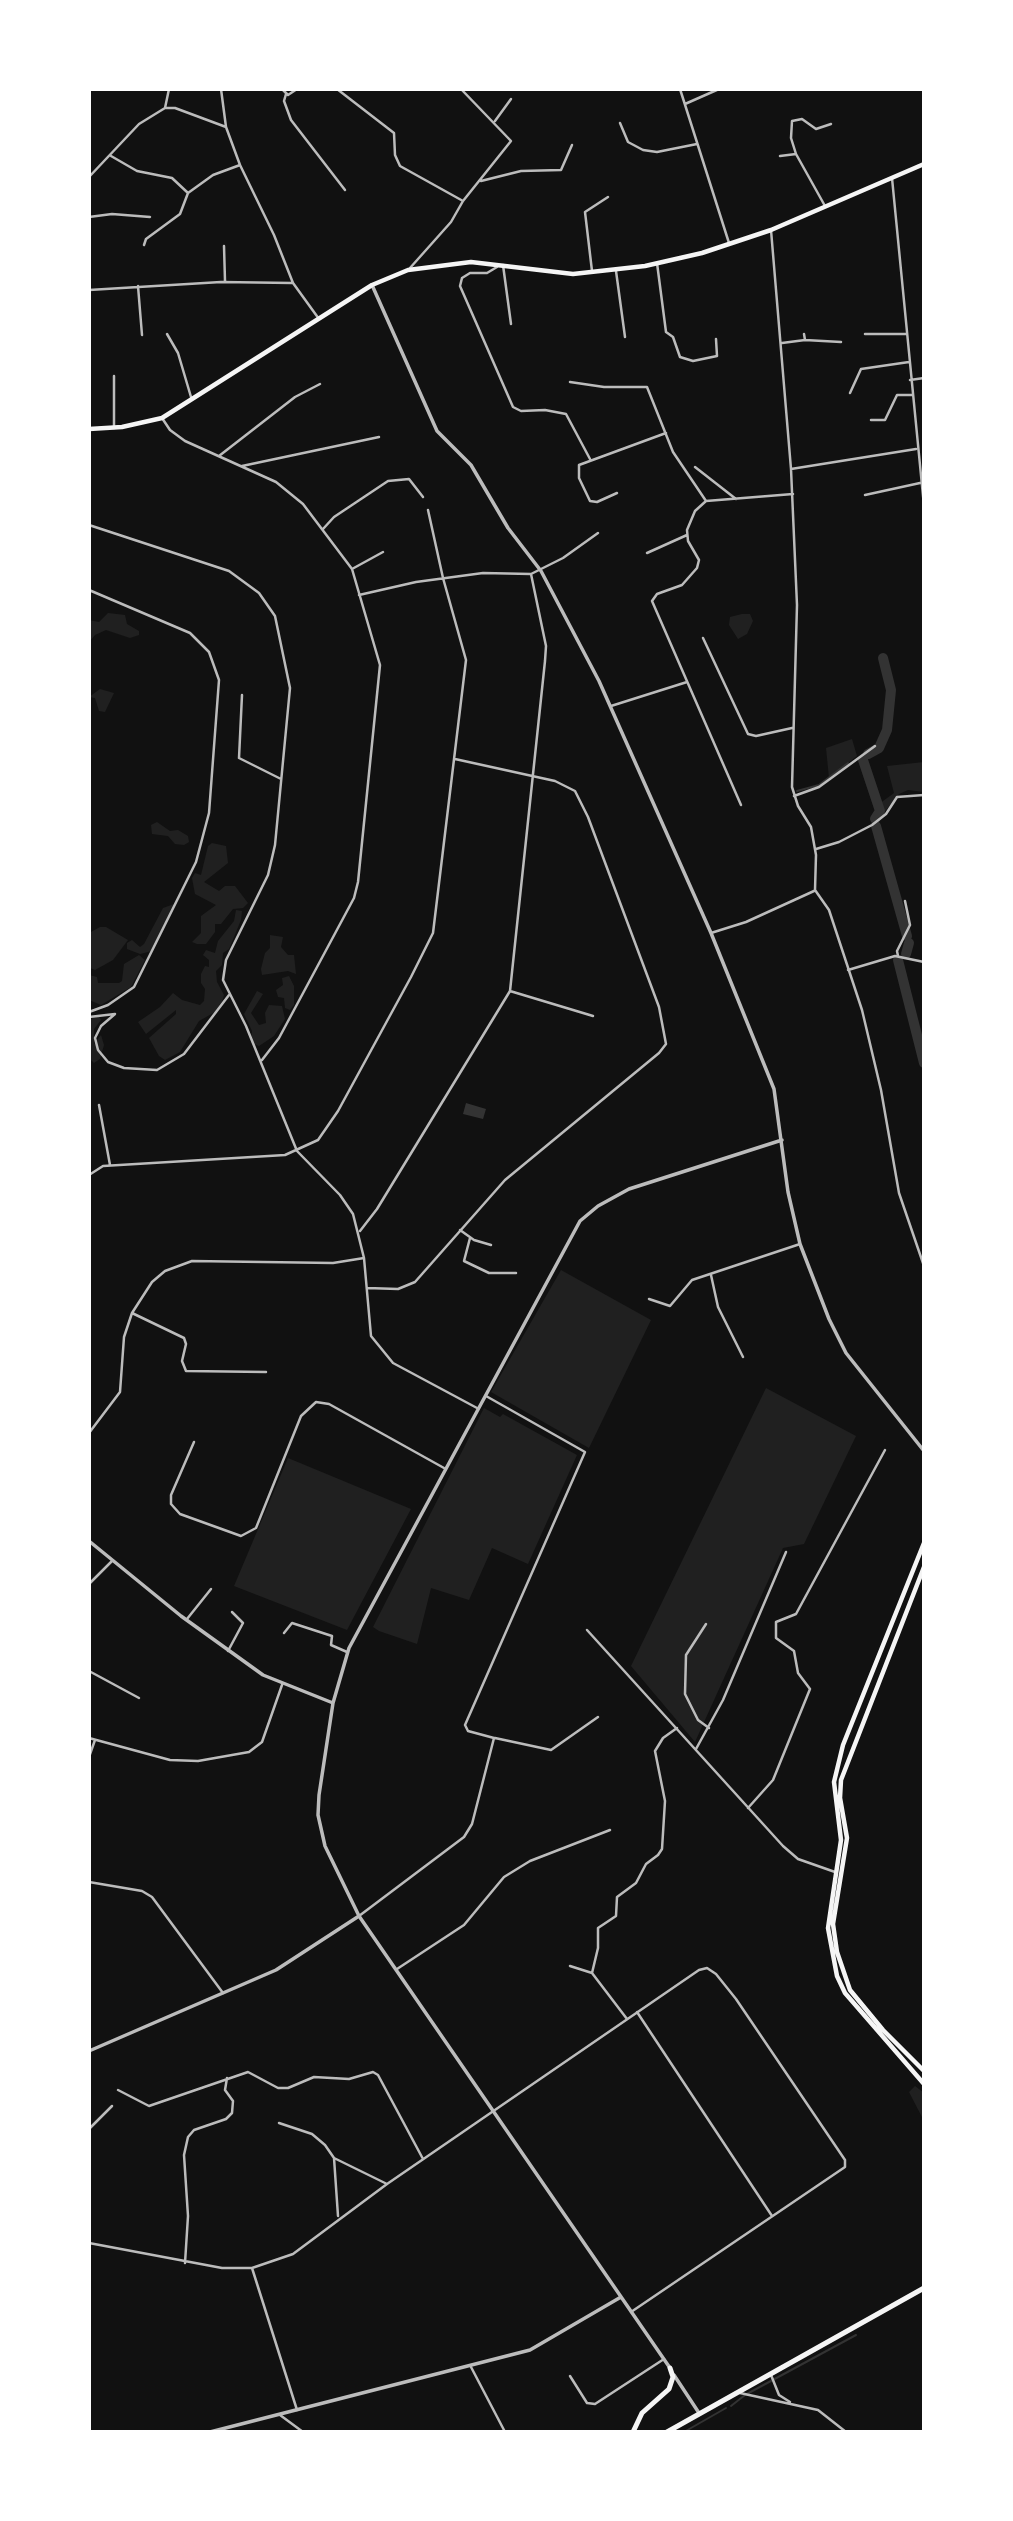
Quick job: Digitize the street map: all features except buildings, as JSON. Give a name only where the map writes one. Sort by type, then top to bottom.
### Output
[{"type":"highway","points":[[667,2432],[924,2288]]},
{"type":"highway","points":[[634,2432],[642,2413],[669,2389],[673,2377],[670,2368]]},
{"type":"main road","points":[[89,429],[114,428],[162,418],[372,285],[408,270],[457,262],[592,274],[657,263],[730,245],[771,230],[924,164]]},
{"type":"main road","points":[[924,1543],[843,1745],[834,1782],[841,1840],[828,1928],[837,1976],[853,2005],[924,2084]]},
{"type":"main road","points":[[924,1567],[841,1780],[840,1798],[847,1838],[833,1924],[843,1974],[857,2000],[924,2071]]},
{"type":"street","points":[[165,108],[169,89]]},
{"type":"street","points":[[221,89],[226,127],[240,165],[274,235],[293,283],[319,319]]},
{"type":"street","points":[[282,89],[286,94]]},
{"type":"street","points":[[296,89],[286,94],[284,101],[291,120],[345,190]]},
{"type":"street","points":[[337,89],[394,133],[395,155],[400,166],[463,201]]},
{"type":"street","points":[[408,270],[451,222],[463,201],[511,141],[495,121],[461,89]]},
{"type":"street","points":[[680,89],[730,245]]},
{"type":"street","points":[[685,104],[719,89]]},
{"type":"street","points":[[495,121],[511,99]]},
{"type":"street","points":[[89,177],[107,161],[139,124],[165,108],[175,108],[226,127]]},
{"type":"street","points":[[825,206],[796,154],[791,138],[792,121],[802,119],[816,129],[831,124]]},
{"type":"street","points":[[620,123],[628,142],[643,150],[672,150],[697,144]]},
{"type":"street","points":[[481,181],[521,171],[561,170],[572,145]]},
{"type":"street","points":[[780,156],[796,154]]},
{"type":"street","points":[[111,156],[137,170],[172,178],[188,193]]},
{"type":"street","points":[[144,245],[146,239],[180,214],[188,193],[213,175],[240,165]]},
{"type":"street","points":[[892,178],[924,506]]},
{"type":"street","points":[[592,274],[585,212],[608,197]]},
{"type":"street","points":[[89,217],[112,214],[150,217]]},
{"type":"street","points":[[771,230],[793,494],[797,605],[794,796],[810,823],[816,849],[815,890],[829,910],[873,1051],[899,1193],[924,1266]]},
{"type":"street","points":[[225,246],[225,282]]},
{"type":"street","points":[[657,263],[666,332],[673,337],[680,357],[685,361],[693,361],[717,356],[716,339]]},
{"type":"street","points":[[511,324],[501,265],[487,274],[470,273],[462,278],[460,286],[513,407],[521,411],[545,410],[566,414],[590,459]]},
{"type":"street","points":[[616,271],[625,337]]},
{"type":"street","points":[[89,290],[225,282],[293,283]]},
{"type":"street","points":[[372,285],[438,431],[471,465],[508,528],[541,571],[577,634],[611,705],[711,933],[774,1089],[788,1192],[800,1244],[829,1319],[846,1353],[924,1451]]},
{"type":"street","points":[[138,286],[142,335]]},
{"type":"street","points":[[167,334],[178,352],[192,400]]},
{"type":"street","points":[[804,334],[805,340]]},
{"type":"street","points":[[865,334],[908,334]]},
{"type":"street","points":[[782,343],[805,340],[841,342]]},
{"type":"street","points":[[850,393],[861,369],[909,362]]},
{"type":"street","points":[[114,376],[114,428]]},
{"type":"street","points":[[910,380],[924,379]]},
{"type":"street","points":[[570,382],[604,387],[647,387],[680,466],[706,501]]},
{"type":"street","points":[[219,456],[295,397],[320,384]]},
{"type":"street","points":[[872,420],[885,420],[897,395],[912,395]]},
{"type":"street","points":[[162,418],[175,434],[291,492],[323,529],[352,569],[381,675],[359,882],[348,910],[279,1038],[261,1061]]},
{"type":"street","points":[[617,493],[597,502],[590,501],[577,469],[579,465],[666,433]]},
{"type":"street","points":[[242,466],[379,438]]},
{"type":"street","points":[[791,469],[917,449]]},
{"type":"street","points":[[918,458],[924,457]]},
{"type":"street","points":[[695,467],[736,499]]},
{"type":"street","points":[[323,529],[334,517],[388,481],[409,479],[423,497]]},
{"type":"street","points":[[865,495],[920,483]]},
{"type":"street","points":[[741,805],[652,601],[657,594],[682,585],[697,568],[699,560],[687,535],[690,521],[706,501],[793,494]]},
{"type":"street","points":[[89,1175],[103,1166],[110,1165],[206,1161],[297,1151],[318,1140],[332,1122],[433,933],[466,660],[443,578],[428,510]]},
{"type":"street","points":[[89,525],[229,570],[268,603],[282,645],[290,688],[281,779],[268,875],[226,960],[223,981],[261,1061],[297,1151],[347,1203],[360,1231],[371,1336],[385,1356],[477,1408]]},
{"type":"street","points":[[359,595],[483,573],[531,574],[541,571],[598,533]]},
{"type":"street","points":[[647,553],[687,535]]},
{"type":"street","points":[[352,569],[383,552]]},
{"type":"street","points":[[360,1231],[377,1209],[510,991],[546,646],[531,574]]},
{"type":"street","points":[[89,590],[190,633],[209,652],[219,680],[209,813],[196,862],[134,987],[108,1005],[89,1012]]},
{"type":"street","points":[[704,638],[748,734],[756,736],[793,728]]},
{"type":"street","points":[[611,705],[687,682]]},
{"type":"street","points":[[242,695],[239,758],[281,779]]},
{"type":"street","points":[[794,796],[819,787],[875,746]]},
{"type":"street","points":[[366,1288],[398,1289],[415,1282],[505,1180],[659,1053],[666,1044],[666,1032],[659,1007],[583,805],[567,786],[455,760]]},
{"type":"street","points":[[816,849],[839,842],[872,825],[886,814],[897,797],[924,795]]},
{"type":"street","points":[[711,933],[767,914],[815,890]]},
{"type":"street","points":[[898,956],[897,951],[910,925],[905,901]]},
{"type":"street","points":[[848,970],[898,956],[924,962]]},
{"type":"street","points":[[510,991],[593,1016]]},
{"type":"street","points":[[89,1017],[115,1014],[101,1026],[95,1038],[98,1050],[108,1062],[124,1068],[157,1070],[184,1054],[229,995]]},
{"type":"street","points":[[99,1105],[110,1165]]},
{"type":"street","points":[[699,2413],[359,1916],[331,1865],[318,1815],[321,1772],[333,1703],[347,1651],[570,1236],[587,1213],[629,1189],[782,1140]]},
{"type":"street","points":[[460,1230],[470,1238],[491,1245]]},
{"type":"street","points":[[470,1238],[464,1261],[489,1273],[516,1273]]},
{"type":"street","points":[[649,1299],[670,1307],[687,1283],[800,1244]]},
{"type":"street","points":[[89,1433],[120,1392],[124,1336],[132,1313],[152,1282],[177,1264],[192,1261],[264,1260],[332,1263],[364,1258]]},
{"type":"street","points":[[711,1275],[718,1307],[743,1357]]},
{"type":"street","points":[[132,1313],[184,1338],[182,1361],[187,1371],[266,1372]]},
{"type":"street","points":[[484,1395],[585,1452],[465,1725],[468,1731],[551,1750],[598,1717]]},
{"type":"street","points":[[194,1442],[171,1495],[171,1504],[180,1514],[229,1535],[241,1536],[252,1532],[301,1416],[316,1402],[329,1404],[444,1468]]},
{"type":"street","points":[[748,1808],[773,1780],[810,1689],[798,1674],[794,1651],[776,1638],[776,1625],[796,1614],[885,1450]]},
{"type":"street","points":[[89,1541],[228,1651],[282,1685],[333,1703]]},
{"type":"street","points":[[696,1749],[709,1728],[786,1552]]},
{"type":"street","points":[[89,1584],[112,1561]]},
{"type":"street","points":[[187,1620],[211,1589]]},
{"type":"street","points":[[228,1651],[243,1623],[232,1612]]},
{"type":"street","points":[[284,1633],[292,1623],[332,1636],[331,1645],[347,1651]]},
{"type":"street","points":[[706,1624],[686,1655],[685,1694],[698,1720],[709,1728]]},
{"type":"street","points":[[587,1630],[748,1808],[798,1859],[842,1874]]},
{"type":"street","points":[[89,1671],[139,1698]]},
{"type":"street","points":[[89,1738],[170,1760],[198,1761],[249,1752],[262,1742],[282,1685]]},
{"type":"street","points":[[592,1973],[598,1948],[598,1928],[616,1916],[617,1897],[636,1883],[646,1864],[658,1856],[662,1849],[665,1801],[655,1751],[663,1738],[677,1728]]},
{"type":"street","points":[[89,2051],[276,1970],[359,1916],[468,1833],[494,1738]]},
{"type":"street","points":[[89,1757],[95,1740]]},
{"type":"street","points":[[396,1970],[464,1924],[504,1877],[530,1861],[610,1830]]},
{"type":"street","points":[[89,1882],[142,1891],[152,1897],[223,1993]]},
{"type":"street","points":[[570,1966],[592,1973],[627,2019]]},
{"type":"street","points":[[89,2242],[185,2263],[222,2268],[252,2268],[293,2254],[338,2218],[702,1967],[710,1969],[736,1999],[845,2160],[845,2167],[632,2312]]},
{"type":"street","points":[[637,2012],[772,2216]]},
{"type":"street","points":[[118,2090],[149,2106],[248,2072],[278,2088],[288,2088],[314,2077],[349,2079],[373,2072],[378,2076],[423,2159]]},
{"type":"street","points":[[185,2263],[187,2216],[184,2155],[188,2137],[194,2130],[226,2119],[232,2113],[233,2101],[225,2090],[227,2078]]},
{"type":"street","points":[[89,2129],[111,2106]]},
{"type":"street","points":[[279,2123],[312,2134],[325,2145],[334,2158],[387,2184]]},
{"type":"street","points":[[334,2158],[338,2218]]},
{"type":"street","points":[[252,2268],[296,2410]]},
{"type":"street","points":[[210,2432],[530,2350],[621,2297]]},
{"type":"street","points":[[570,2376],[587,2403],[595,2404],[664,2359]]},
{"type":"street","points":[[469,2364],[505,2432]]},
{"type":"street","points":[[771,2374],[779,2395],[792,2404]]},
{"type":"street","points":[[737,2392],[760,2395],[823,2413],[846,2432]]},
{"type":"street","points":[[280,2415],[303,2432]]},
{"type":"shaded area","points":[[108,613],[125,615],[127,624],[139,631],[139,635],[130,638],[106,630],[95,635],[89,642],[89,620],[99,622]]},
{"type":"shaded area","points":[[750,614],[753,621],[747,634],[738,639],[729,625],[730,617]]},
{"type":"shaded area","points":[[100,689],[114,693],[105,712],[99,711],[95,698],[89,697]]},
{"type":"shaded area","points":[[852,739],[857,756],[829,778],[826,748]]},
{"type":"shaded area","points":[[924,762],[924,792],[908,790],[899,794],[882,815],[879,804],[894,793],[887,766]]},
{"type":"shaded area","points":[[157,822],[170,831],[178,830],[188,836],[189,842],[184,845],[175,844],[168,836],[152,834],[151,825]]},
{"type":"shaded area","points":[[212,843],[226,846],[228,863],[204,882],[219,891],[225,886],[235,886],[248,903],[243,908],[233,909],[221,924],[215,924],[215,932],[206,944],[197,944],[192,942],[201,933],[201,916],[216,905],[195,894],[192,878],[195,873],[201,875],[208,846]]},
{"type":"shaded area","points":[[174,904],[152,951],[140,954],[127,949],[127,943],[132,940],[140,947],[144,944],[163,908]]},
{"type":"shaded area","points":[[236,910],[242,911],[241,920],[229,949],[223,953],[222,965],[216,971],[217,982],[224,995],[222,1002],[215,1012],[199,1021],[180,1052],[165,1060],[159,1056],[149,1038],[176,1014],[176,1010],[146,1034],[138,1022],[160,1007],[173,993],[182,1000],[200,1005],[204,1001],[205,989],[201,983],[201,974],[205,966],[209,967],[209,960],[203,955],[206,950],[215,953],[218,941],[234,921]]},
{"type":"shaded area","points":[[106,927],[128,940],[113,960],[95,970],[90,968],[89,963],[89,933]]},
{"type":"shaded area","points":[[270,935],[283,937],[281,947],[288,955],[294,955],[296,974],[288,971],[262,975],[265,953],[270,948]]},
{"type":"shaded area","points":[[139,955],[145,960],[131,987],[101,1005],[89,1000],[89,975],[97,977],[98,983],[119,983],[122,981],[124,964]]},
{"type":"shaded area","points":[[289,976],[294,986],[294,1005],[290,1010],[285,1008],[284,998],[278,997],[276,990],[283,985],[282,978]]},
{"type":"shaded area","points":[[257,991],[263,994],[251,1013],[259,1025],[266,1023],[265,1013],[269,1005],[282,1006],[285,1019],[274,1036],[259,1046],[251,1043],[252,1031],[244,1014]]},
{"type":"shaded area","points":[[98,1015],[101,1020],[94,1029],[94,1044],[101,1035],[104,1045],[100,1059],[94,1063],[89,1058],[89,1020]]},
{"type":"shaded area","points":[[466,1103],[486,1109],[483,1119],[463,1114]]},
{"type":"shaded area","points":[[561,1270],[651,1320],[589,1448],[491,1392]]},
{"type":"shaded area","points":[[766,1388],[856,1436],[804,1544],[783,1548],[695,1742],[631,1666]]},
{"type":"shaded area","points":[[484,1408],[500,1417],[503,1414],[577,1455],[528,1564],[492,1548],[469,1600],[431,1588],[417,1644],[379,1631],[373,1627]]},
{"type":"shaded area","points":[[288,1458],[411,1509],[347,1630],[234,1586]]},
{"type":"shaded area","points":[[915,2086],[924,2093],[924,2121],[909,2092]]},
{"type":"waterway","points":[[868,754],[879,748],[887,730],[891,690],[883,658]]},
{"type":"waterway","points":[[863,760],[880,811],[875,819]]},
{"type":"waterway","points":[[797,791],[819,785],[848,763]]},
{"type":"waterway","points":[[876,826],[907,936]]},
{"type":"waterway","points":[[906,954],[909,943]]},
{"type":"waterway","points":[[898,960],[924,1063]]},
{"type":"waterway","points":[[731,2406],[745,2395],[856,2335]]},
{"type":"waterway","points":[[684,2432],[726,2408]]}]
